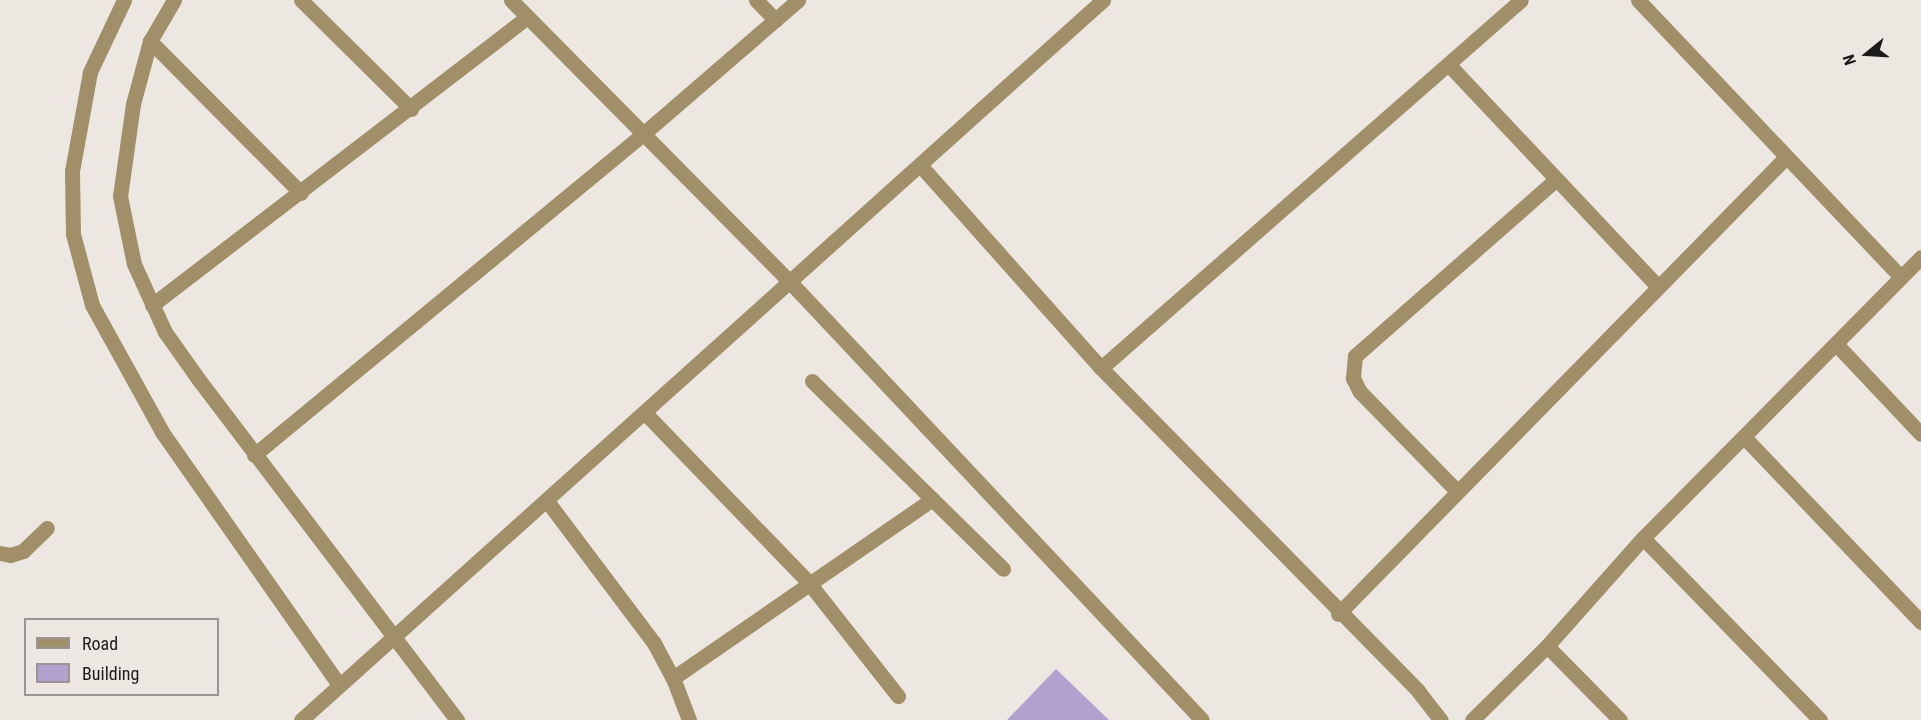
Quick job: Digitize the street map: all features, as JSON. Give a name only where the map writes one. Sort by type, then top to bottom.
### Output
[{"type":"street","points":[[124,0],[90,72],[72,171],[73,234],[92,305],[162,432],[339,685]]},
{"type":"street","points":[[174,0],[150,41],[133,104],[120,196],[134,264],[165,332],[254,455],[458,720]]},
{"type":"street","points":[[301,0],[411,109]]},
{"type":"street","points":[[511,0],[790,282],[1196,718]]},
{"type":"street","points":[[756,0],[775,20]]},
{"type":"street","points":[[254,455],[643,134],[798,0]]},
{"type":"street","points":[[301,720],[394,639],[1103,0]]},
{"type":"street","points":[[1101,368],[1450,66],[1521,0]]},
{"type":"street","points":[[1638,0],[1785,158],[1900,276]]},
{"type":"street","points":[[152,305],[411,109],[527,17]]},
{"type":"street","points":[[150,41],[301,193]]},
{"type":"street","points":[[1450,66],[1658,287]]},
{"type":"street","points":[[1338,614],[1456,490],[1785,158]]},
{"type":"street","points":[[920,165],[1101,368],[1338,614],[1418,691],[1441,720]]},
{"type":"street","points":[[1456,490],[1360,392],[1353,378],[1355,356],[1555,180]]},
{"type":"street","points":[[1472,720],[1547,646],[1643,538],[1837,345],[1921,256]]},
{"type":"street","points":[[1837,345],[1921,434]]},
{"type":"street","points":[[812,381],[1003,568]]},
{"type":"street","points":[[645,413],[809,583],[898,696]]},
{"type":"street","points":[[1745,438],[1921,622]]},
{"type":"street","points":[[673,678],[932,499]]},
{"type":"street","points":[[547,501],[654,643],[673,678],[689,720]]},
{"type":"street","points":[[0,553],[10,555],[23,552],[47,528]]},
{"type":"street","points":[[1643,538],[1820,720]]},
{"type":"street","points":[[1547,646],[1620,720]]},
{"type":"building","points":[[1056,669],[1109,720],[1007,720]]}]
